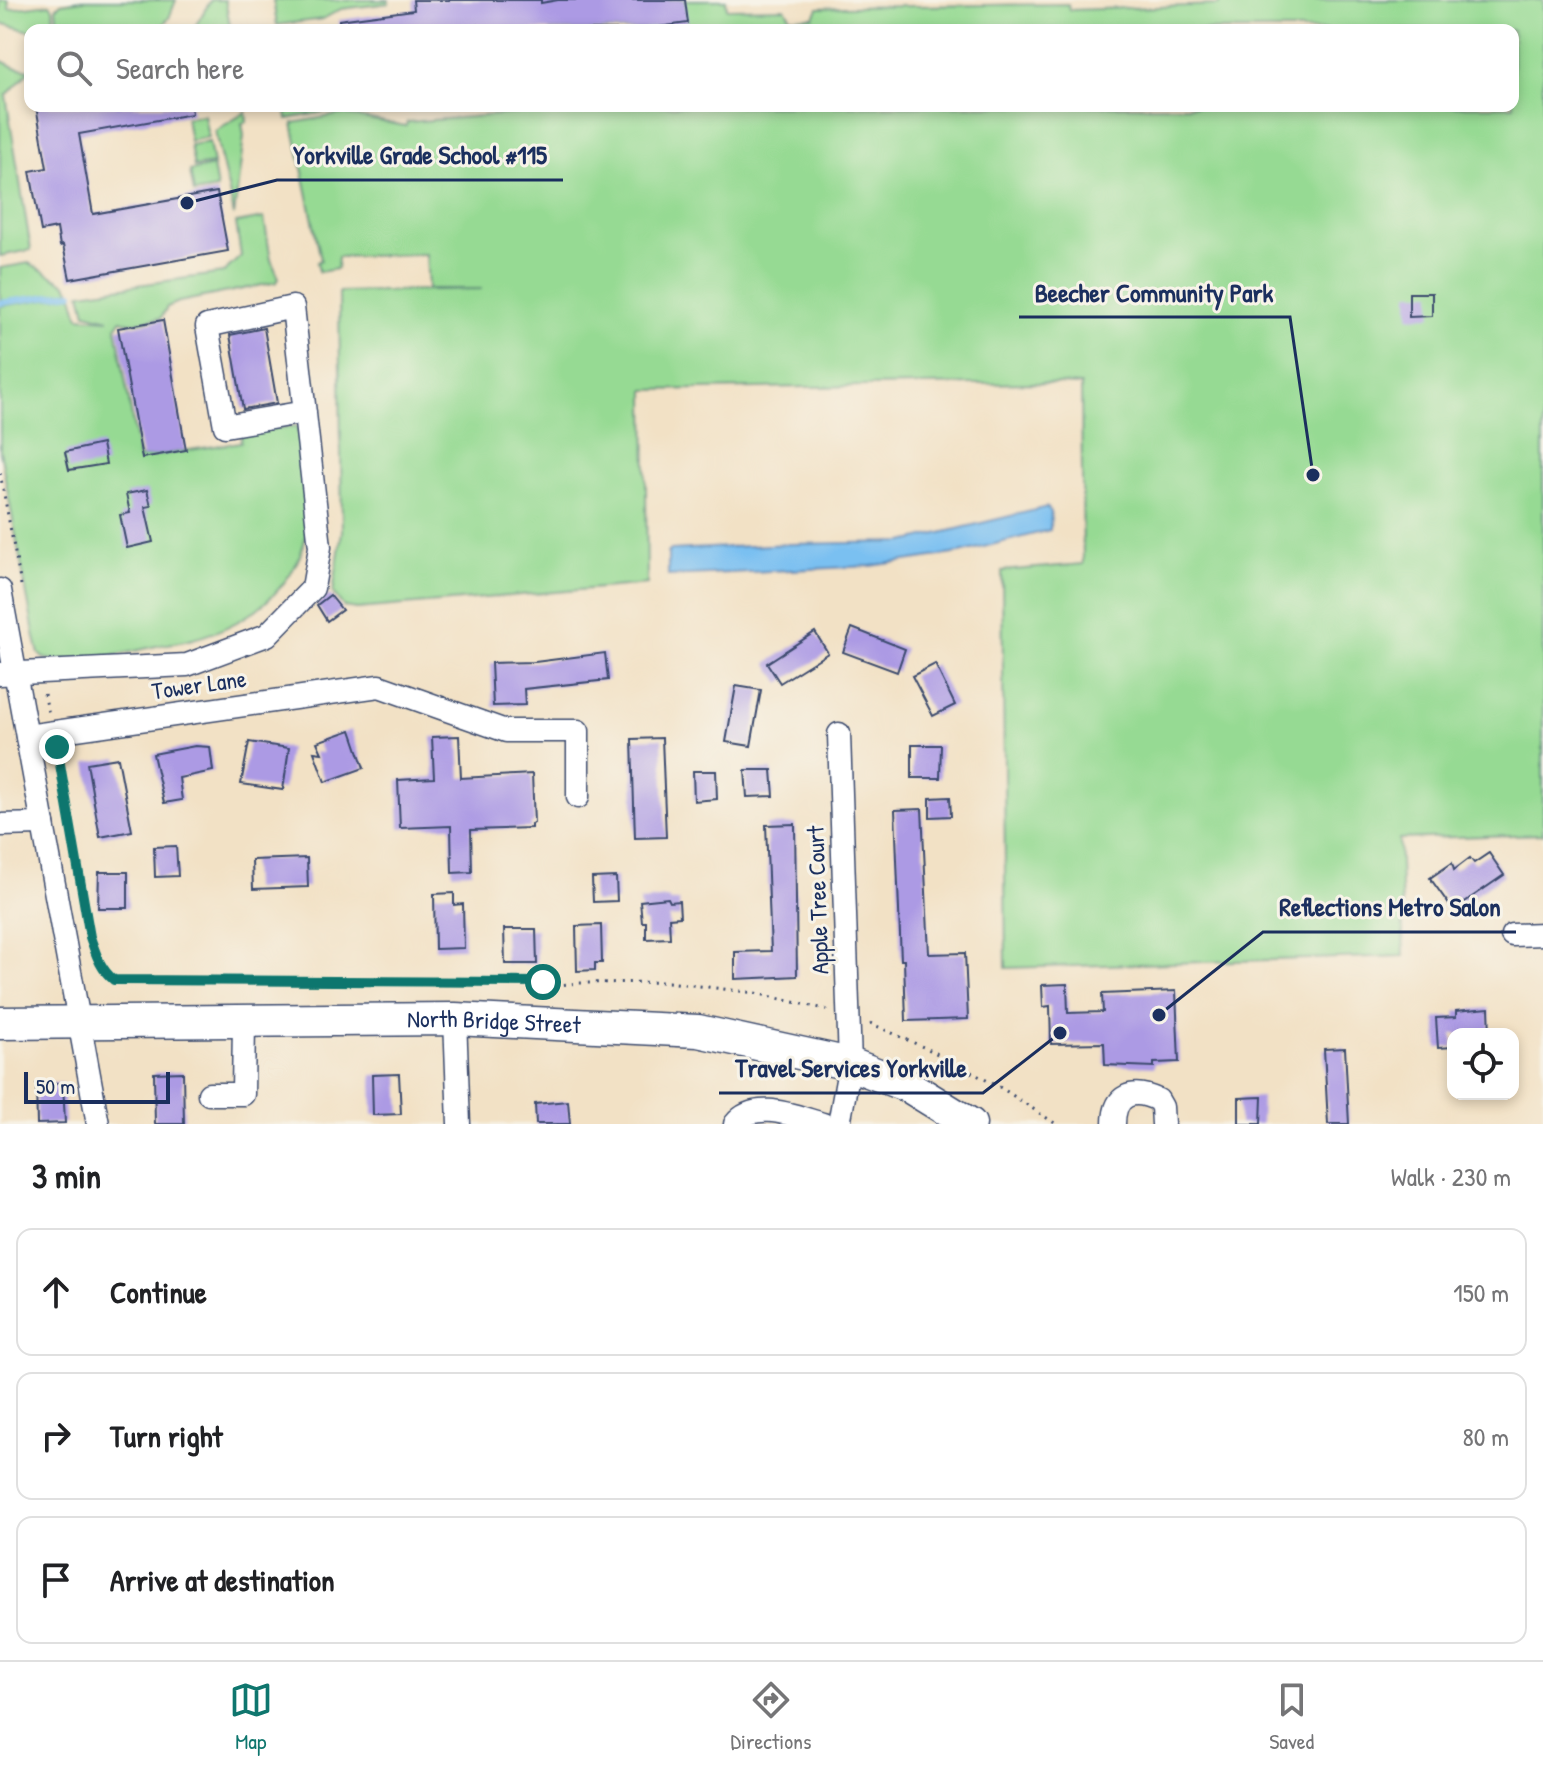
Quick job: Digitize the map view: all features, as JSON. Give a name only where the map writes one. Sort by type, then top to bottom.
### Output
[{"type":"highway","name":"North Bridge Street","points":[[0,1023],[455,1019],[698,1031],[850,1064],[910,1087],[970,1124]]},
{"type":"street","points":[[8,674],[187,665],[267,635],[313,588],[320,547],[305,412],[293,307],[207,326],[225,426],[305,412]]},
{"type":"street","points":[[11,590],[8,674],[27,736],[98,1124]]},
{"type":"street","name":"Tower Lane","points":[[27,736],[379,686],[506,731],[578,731],[578,797]]},
{"type":"street","name":"Apple Tree Court","points":[[839,734],[850,1064],[840,1122]]},
{"type":"street","points":[[0,825],[43,824]]},
{"type":"street","points":[[1512,935],[1543,934]]},
{"type":"street","points":[[455,1019],[459,1124]]},
{"type":"street","points":[[209,1094],[243,1094],[244,1021]]},
{"type":"street","points":[[1114,1124],[1118,1102],[1125,1096],[1137,1094],[1158,1100],[1162,1107],[1163,1124]]},
{"type":"street","points":[[735,1124],[742,1115],[765,1110],[840,1122]]},
{"type":"path","points":[[0,473],[11,590]]},
{"type":"path","points":[[44,694],[45,706]]},
{"type":"path","points":[[57,747],[85,913],[99,966],[114,980],[543,982],[558,985],[668,982],[755,993],[821,1007]]},
{"type":"path","points":[[127,982],[127,989]]},
{"type":"path","points":[[871,1024],[932,1051],[1003,1089],[1056,1124]]},
{"type":"green space","points":[[0,0],[8,0],[9,9],[50,4],[53,8],[54,24],[24,24],[24,29],[0,23]]},
{"type":"green space","points":[[82,0],[176,0],[164,24],[57,24],[56,8],[61,3]]},
{"type":"green space","points":[[211,0],[225,0],[230,24],[197,24]]},
{"type":"green space","points":[[273,0],[389,0],[389,3],[341,9],[323,19],[277,24]]},
{"type":"green space","points":[[726,0],[727,9],[785,8],[791,18],[814,17],[818,8],[843,7],[1068,4],[1069,10],[1219,5],[1219,0],[1543,0],[1543,834],[1399,839],[1404,956],[1006,968],[1002,571],[1083,564],[1081,385],[1033,383],[645,390],[647,584],[357,609],[344,607],[333,593],[342,531],[339,292],[482,289],[428,289],[426,254],[338,257],[337,269],[319,272],[317,262],[321,260],[293,123],[342,114],[406,126],[407,122],[521,112],[1519,112],[1519,24],[549,24],[546,2]]},
{"type":"green space","points":[[0,60],[24,69],[24,76],[6,96],[31,250],[0,256]]},
{"type":"green space","points":[[246,112],[247,122],[242,123],[244,136],[234,216],[215,131]]},
{"type":"green space","points":[[286,112],[325,112],[287,119]]},
{"type":"green space","points":[[204,115],[208,137],[190,141],[186,118]]},
{"type":"green space","points":[[209,142],[213,164],[194,167],[190,145]]},
{"type":"green space","points":[[213,166],[217,189],[194,193],[190,171]]},
{"type":"green space","points":[[264,218],[271,260],[279,278],[277,282],[179,302],[167,307],[161,318],[130,323],[121,320],[116,327],[139,458],[241,442],[242,432],[297,426],[308,505],[307,531],[300,555],[289,576],[274,594],[256,610],[213,633],[98,658],[69,661],[43,658],[35,638],[0,451],[0,306],[73,295],[79,317],[109,319],[86,313],[81,293],[223,273],[241,256],[236,223]]},
{"type":"green space","points":[[29,263],[66,284],[71,291],[0,301],[0,268]]},
{"type":"water","points":[[1047,507],[1051,512],[1050,530],[960,553],[871,566],[668,576],[668,553],[671,550],[904,542]]},
{"type":"building","points":[[413,0],[541,0],[541,3],[558,0],[685,0],[688,23],[339,24],[339,20],[414,10]]},
{"type":"building","points":[[37,112],[192,112],[79,134],[93,214],[217,192],[228,251],[70,279],[57,228],[41,231],[30,171],[47,168]]},
{"type":"building","points":[[1409,293],[1432,293],[1432,316],[1409,317]]},
{"type":"building","points":[[163,320],[186,450],[142,458],[118,328]]},
{"type":"building","points":[[264,328],[277,403],[243,409],[230,335]]},
{"type":"building","points":[[102,444],[106,464],[69,470],[65,452]]},
{"type":"building","points":[[147,490],[151,506],[145,507],[153,542],[127,548],[120,515],[130,513],[126,494]]},
{"type":"building","points":[[330,595],[342,610],[327,621],[317,605]]},
{"type":"building","points":[[852,628],[905,649],[897,672],[843,652]]},
{"type":"building","points":[[815,632],[828,653],[780,683],[767,663]]},
{"type":"building","points":[[605,653],[608,680],[524,689],[525,705],[493,706],[491,663],[535,662]]},
{"type":"building","points":[[935,664],[955,705],[933,716],[912,676]]},
{"type":"building","points":[[736,686],[761,690],[751,746],[726,742]]},
{"type":"building","points":[[351,730],[364,768],[325,782],[314,752],[322,753],[317,742]]},
{"type":"building","points":[[459,736],[461,778],[532,774],[534,823],[531,828],[471,830],[472,872],[452,873],[451,826],[400,828],[398,780],[434,778],[432,737]]},
{"type":"building","points":[[662,738],[666,837],[635,838],[632,739]]},
{"type":"building","points":[[249,742],[289,748],[283,790],[241,784]]},
{"type":"building","points":[[912,745],[941,745],[940,778],[912,778]]},
{"type":"building","points":[[195,746],[210,747],[213,771],[179,778],[182,800],[164,803],[153,754]]},
{"type":"building","points":[[118,758],[132,831],[100,837],[87,763]]},
{"type":"building","points":[[745,770],[772,770],[774,796],[747,797]]},
{"type":"building","points":[[693,771],[716,771],[717,799],[694,801]]},
{"type":"building","points":[[950,797],[951,816],[930,817],[930,798]]},
{"type":"building","points":[[922,809],[929,954],[965,953],[968,1019],[906,1021],[895,810]]},
{"type":"building","points":[[795,824],[797,976],[735,979],[735,952],[771,951],[766,825]]},
{"type":"building","points":[[176,846],[178,876],[155,877],[154,847]]},
{"type":"building","points":[[1489,853],[1504,875],[1453,910],[1430,878],[1452,863],[1454,870],[1470,858],[1474,863]]},
{"type":"building","points":[[307,858],[308,887],[253,889],[252,860]]},
{"type":"building","points":[[99,872],[128,872],[128,908],[98,908]]},
{"type":"building","points":[[616,877],[617,901],[593,902],[592,878]]},
{"type":"building","points":[[454,893],[454,905],[463,904],[464,948],[435,949],[434,894]]},
{"type":"building","points":[[668,898],[670,902],[679,901],[680,917],[669,918],[670,938],[646,939],[646,922],[642,922],[640,901]]},
{"type":"building","points":[[601,925],[602,963],[595,963],[595,970],[577,971],[576,926]]},
{"type":"building","points":[[504,929],[536,929],[537,964],[505,964]]},
{"type":"building","points":[[1067,984],[1068,1013],[1103,1012],[1102,994],[1176,991],[1179,1062],[1154,1063],[1154,1067],[1105,1065],[1104,1043],[1051,1044],[1050,1006],[1043,1007],[1042,985]]},
{"type":"building","points":[[1489,1008],[1490,1028],[1447,1028],[1447,1047],[1438,1048],[1436,1018],[1456,1017],[1456,1011]]},
{"type":"building","points":[[1345,1048],[1349,1124],[1328,1124],[1324,1049]]},
{"type":"building","points":[[183,1072],[184,1124],[155,1124],[154,1073]]},
{"type":"building","points":[[399,1074],[401,1114],[373,1115],[372,1075]]},
{"type":"building","points":[[63,1083],[65,1123],[37,1124],[36,1084]]},
{"type":"building","points":[[1262,1097],[1261,1124],[1239,1124],[1239,1098]]},
{"type":"building","points":[[568,1101],[570,1124],[536,1124],[535,1104]]},
{"type":"waterway","points":[[0,303],[72,293]]},
{"type":"place","name":"Yorkville Grade School #115","points":[[187,203]]},
{"type":"place","name":"Beecher Community Park","points":[[1313,475]]},
{"type":"place","name":"Reflections Metro Salon","points":[[1159,1015]]},
{"type":"place","name":"Travel Services Yorkville","points":[[1060,1033]]},
{"type":"route","points":[[57,747],[90,937],[100,965],[114,980],[543,982]]}]
